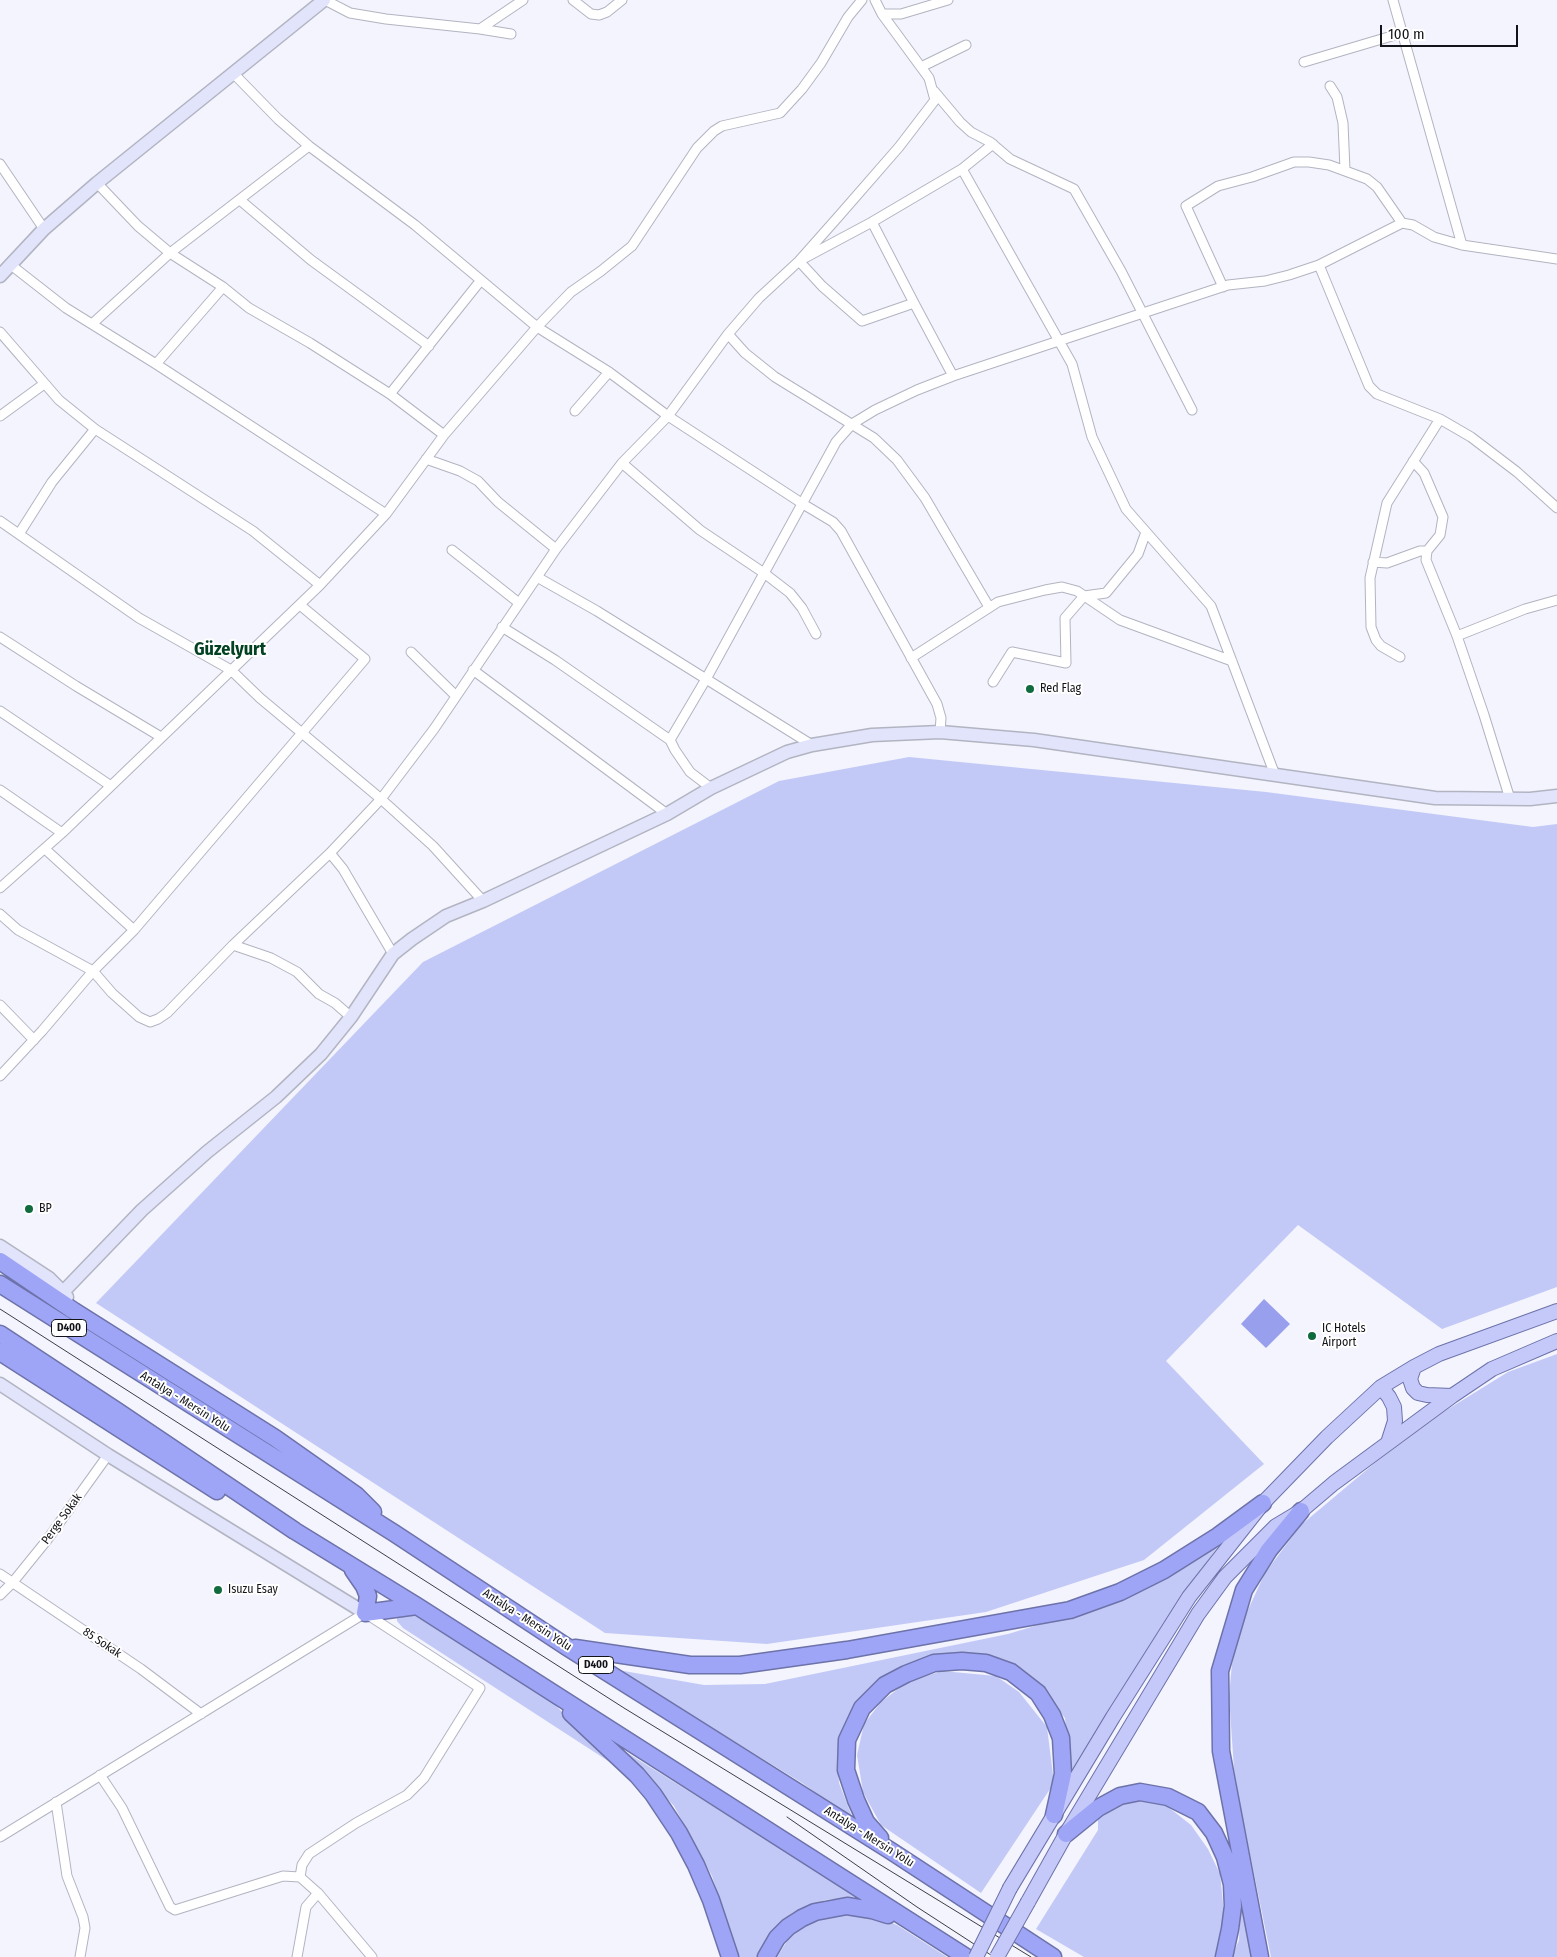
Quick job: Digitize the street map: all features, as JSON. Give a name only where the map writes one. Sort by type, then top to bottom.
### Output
[{"type":"highway","points":[[0,1261],[74,1311],[275,1438],[356,1495],[394,1533]]},
{"type":"highway","name":"Antalya - Mersin Yolu","points":[[0,1284],[394,1533],[567,1647],[891,1851],[1053,1957]]},
{"type":"highway","points":[[0,1334],[294,1531],[417,1606],[966,1957]]},
{"type":"highway","points":[[0,1352],[256,1517],[294,1531]]},
{"type":"highway","points":[[567,1647],[690,1665],[740,1665],[847,1650],[1070,1610],[1120,1592],[1164,1570],[1218,1536],[1263,1503]]},
{"type":"highway","points":[[1260,1957],[1221,1751],[1220,1671],[1244,1590],[1269,1550],[1301,1511]]},
{"type":"highway","points":[[350,1566],[364,1586],[368,1596],[365,1613],[417,1606]]},
{"type":"highway","points":[[891,1851],[866,1822],[856,1800],[846,1770],[847,1740],[862,1708],[885,1685],[934,1663],[962,1661],[986,1663],[1012,1672],[1038,1692],[1052,1715],[1061,1738],[1063,1774],[1054,1815]]},
{"type":"highway","points":[[542,1686],[637,1775],[653,1794],[679,1833],[696,1865],[719,1922],[730,1957]]},
{"type":"highway","points":[[1066,1834],[1098,1808],[1120,1796],[1140,1792],[1168,1797],[1198,1812],[1214,1833],[1225,1857],[1232,1884],[1233,1906],[1224,1957]]},
{"type":"highway","points":[[766,1957],[777,1938],[788,1928],[802,1918],[830,1908],[860,1907],[909,1922]]},
{"type":"main road","points":[[976,1957],[1010,1888],[1188,1597],[1263,1503],[1328,1437],[1381,1388],[1439,1354],[1557,1310]]},
{"type":"main road","points":[[997,1957],[1066,1834],[1198,1614],[1219,1585],[1276,1526],[1301,1511],[1334,1483],[1452,1396],[1492,1369],[1557,1341]]},
{"type":"main road","points":[[1414,1367],[1410,1379],[1413,1388],[1418,1393],[1427,1396],[1452,1396]]},
{"type":"main road","points":[[1381,1388],[1389,1396],[1394,1407],[1395,1420],[1388,1443]]},
{"type":"street","points":[[0,276],[44,229],[97,183],[325,0],[350,13],[511,34]]},
{"type":"street","points":[[480,29],[524,0]]},
{"type":"street","points":[[573,0],[591,14],[600,15],[622,0]]},
{"type":"street","points":[[0,888],[62,833],[320,585],[386,514],[444,435],[537,327],[571,292],[632,246],[696,148],[722,126],[780,113],[822,63],[848,18],[862,0]]},
{"type":"street","points":[[0,914],[18,930],[93,971],[112,993],[139,1017],[150,1022],[167,1013],[233,945],[330,853],[381,799],[434,729],[556,549],[622,463],[668,416],[728,334],[758,298],[799,261],[899,147],[935,100],[929,78],[882,14],[875,0]]},
{"type":"street","points":[[882,14],[900,14],[948,0]]},
{"type":"street","points":[[1393,0],[1462,245]]},
{"type":"street","points":[[1304,62],[1402,33]]},
{"type":"street","points":[[921,67],[966,45]]},
{"type":"street","points":[[234,74],[278,119],[309,146],[414,225],[537,327],[608,372],[668,416],[802,504],[833,522],[841,531],[937,704],[941,718],[940,732]]},
{"type":"street","points":[[1330,86],[1337,97],[1342,123],[1345,170]]},
{"type":"street","points":[[934,91],[971,132],[993,144],[1010,159],[1074,189],[1143,313],[1192,410]]},
{"type":"street","points":[[799,261],[872,222],[962,169],[993,144]]},
{"type":"street","points":[[92,324],[170,252],[309,146]]},
{"type":"street","points":[[1223,287],[1186,206],[1218,186],[1252,177],[1294,162],[1309,162],[1345,170],[1367,179],[1377,187],[1402,223]]},
{"type":"street","points":[[0,164],[44,229]]},
{"type":"street","points":[[962,169],[1072,364],[1092,437],[1126,509],[1211,606],[1274,775]]},
{"type":"street","points":[[97,183],[138,226],[170,252],[224,287],[249,308],[310,343],[390,394],[444,435]]},
{"type":"street","points":[[240,200],[311,260],[429,346]]},
{"type":"street","points":[[872,222],[953,376]]},
{"type":"street","points":[[670,740],[706,679],[836,442],[852,424],[875,410],[953,376],[1143,313],[1223,287],[1265,281],[1319,265],[1402,223],[1413,225],[1434,237],[1462,245],[1557,259]]},
{"type":"street","points":[[799,261],[822,286],[862,321],[914,303]]},
{"type":"street","points":[[11,264],[66,308],[156,364],[386,514]]},
{"type":"street","points":[[1319,265],[1369,386],[1377,394],[1440,418],[1471,437],[1502,460],[1557,508]]},
{"type":"street","points":[[390,394],[481,280]]},
{"type":"street","points":[[156,364],[224,287]]},
{"type":"street","points":[[0,332],[59,400],[95,428],[253,531],[320,585]]},
{"type":"street","points":[[728,334],[745,353],[774,377],[874,438],[897,460],[925,498],[989,608]]},
{"type":"street","points":[[574,411],[608,372]]},
{"type":"street","points":[[0,416],[44,384]]},
{"type":"street","points":[[1400,657],[1381,646],[1376,640],[1371,627],[1369,597],[1372,562],[1387,503],[1440,418]]},
{"type":"street","points":[[19,534],[52,482],[95,428]]},
{"type":"street","points":[[426,459],[460,471],[478,481],[498,502],[556,549]]},
{"type":"street","points":[[1413,461],[1424,473],[1443,517],[1440,535],[1427,551],[1426,560],[1457,636],[1510,799]]},
{"type":"street","points":[[622,463],[700,530],[790,593],[802,608],[816,634]]},
{"type":"street","points":[[0,521],[139,618],[231,670],[302,734],[381,799],[433,846],[483,901]]},
{"type":"street","points":[[992,682],[1012,652],[1066,663],[1065,618],[1084,596],[1106,593],[1138,554],[1146,532]]},
{"type":"street","points":[[452,550],[519,603]]},
{"type":"street","points":[[1372,562],[1387,563],[1420,551],[1427,551]]},
{"type":"street","points":[[537,577],[597,611],[812,745]]},
{"type":"street","points":[[911,658],[998,602],[1045,590],[1062,588],[1077,592],[1120,620],[1232,661]]},
{"type":"street","points":[[1457,636],[1525,609],[1557,600]]},
{"type":"street","points":[[0,1076],[34,1040],[93,971],[134,930],[365,659],[300,605]]},
{"type":"street","points":[[502,627],[555,660],[670,740],[690,772],[712,788]]},
{"type":"street","points":[[0,637],[76,686],[161,737]]},
{"type":"street","points":[[411,652],[456,696]]},
{"type":"street","points":[[473,670],[667,814]]},
{"type":"street","points":[[0,711],[111,786]]},
{"type":"street","points":[[63,1292],[142,1210],[207,1152],[276,1097],[321,1054],[350,1017],[394,954],[446,916],[483,901],[667,814],[712,788],[787,752],[812,745],[872,736],[940,732],[1034,740],[1435,798],[1530,799],[1557,796]]},
{"type":"street","points":[[0,790],[62,833]]},
{"type":"street","points":[[45,849],[134,930]]},
{"type":"street","points":[[330,853],[343,868],[394,954]]},
{"type":"street","points":[[233,945],[271,958],[297,972],[319,994],[335,1003],[350,1017]]},
{"type":"street","points":[[0,1005],[34,1040]]},
{"type":"street","points":[[0,1246],[49,1278],[63,1292],[74,1311]]},
{"type":"street","points":[[0,1384],[108,1455],[365,1613],[480,1688],[424,1778],[406,1794],[356,1823],[309,1854],[302,1865],[300,1877]]},
{"type":"street","name":"Perge Sokak","points":[[0,1595],[48,1540],[108,1455]]},
{"type":"street","name":"85 Sokak","points":[[0,1574],[141,1670],[201,1714]]},
{"type":"street","points":[[0,1837],[365,1613]]},
{"type":"street","points":[[100,1775],[122,1808],[170,1906],[175,1910],[283,1876],[300,1877],[318,1894],[372,1957]]},
{"type":"street","points":[[56,1802],[67,1876],[83,1917],[85,1928],[80,1957]]},
{"type":"street","points":[[297,1957],[306,1907],[318,1894]]},
{"type":"shaded area","points":[[909,757],[1266,792],[1533,827],[1557,824],[1557,1287],[1442,1329],[1298,1225],[1166,1361],[1264,1464],[1144,1560],[986,1612],[767,1644],[605,1633],[96,1303],[423,962],[779,781]]},
{"type":"shaded area","points":[[1557,1354],[1557,1957],[1271,1957],[1234,1769],[1229,1696],[1232,1664],[1241,1625],[1265,1573],[1301,1525],[1376,1462],[1445,1411],[1508,1372]]},
{"type":"shaded area","points":[[1221,1542],[1176,1606],[1067,1784],[1065,1718],[1046,1695],[1005,1661],[948,1653],[885,1675],[866,1693],[845,1725],[837,1755],[839,1783],[853,1819],[802,1783],[618,1670],[704,1685],[765,1684],[1008,1634],[1078,1613]]},
{"type":"shaded area","points":[[411,1613],[550,1700],[619,1768],[403,1628],[397,1621],[397,1615]]},
{"type":"shaded area","points":[[942,1671],[996,1676],[1019,1692],[1047,1727],[1054,1783],[981,1893],[881,1825],[863,1792],[857,1755],[864,1724],[881,1702],[907,1682]]},
{"type":"shaded area","points":[[621,1749],[859,1897],[825,1900],[792,1913],[768,1936],[757,1957],[738,1957],[712,1876],[674,1806]]},
{"type":"shaded area","points":[[1132,1800],[1163,1803],[1191,1825],[1208,1849],[1220,1874],[1224,1913],[1217,1957],[1084,1957],[1036,1929],[1098,1830],[1098,1817],[1114,1806]]},
{"type":"shaded area","points":[[1241,1894],[1255,1957],[1232,1957],[1239,1940]]},
{"type":"shaded area","points":[[840,1912],[870,1914],[897,1925],[947,1957],[777,1957],[789,1938],[812,1921]]},
{"type":"water","points":[[1264,1299],[1290,1324],[1266,1348],[1241,1324]]},
{"type":"tram line","points":[[0,1309],[624,1708],[1031,1957]]},
{"type":"tram line","points":[[787,1817],[917,1907],[994,1957]]},
{"type":"place","name":"Red Flag","points":[[1030,689]]},
{"type":"place","name":"BP","points":[[29,1209]]},
{"type":"place","name":"IC Hotels Airport","points":[[1312,1336]]},
{"type":"place","name":"Isuzu Esay","points":[[218,1590]]},
{"type":"district","name":"Güzelyurt","points":[[230,650]]}]
